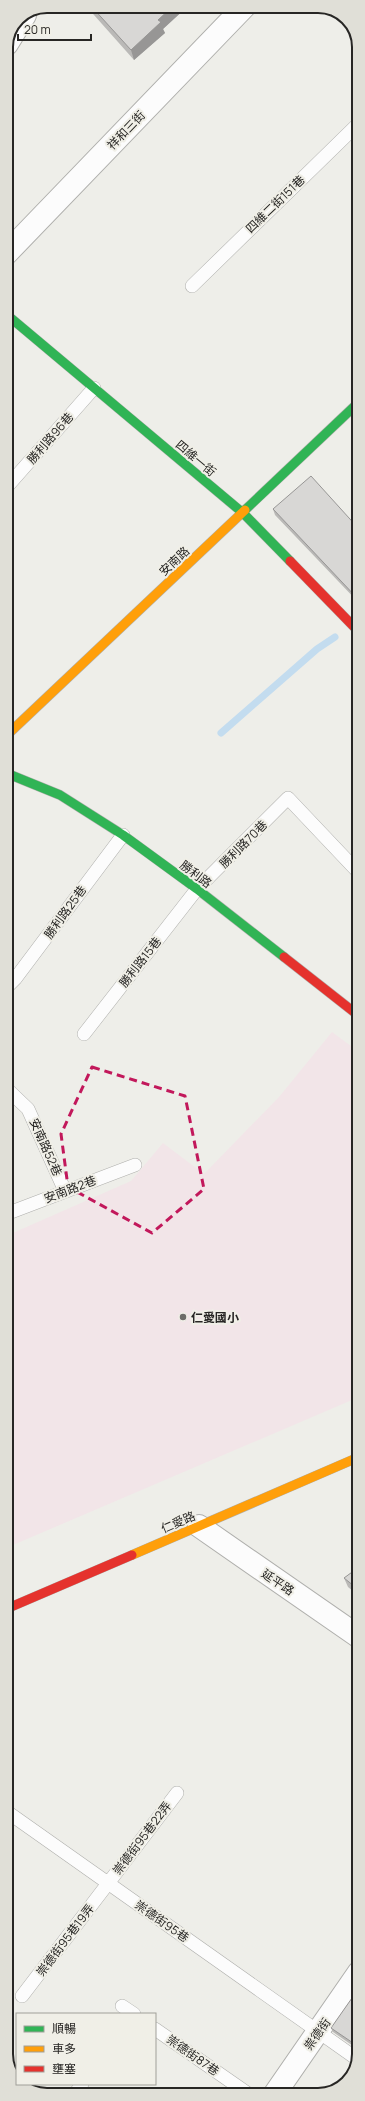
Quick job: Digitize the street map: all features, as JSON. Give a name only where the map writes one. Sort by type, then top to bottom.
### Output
[{"type":"street","name":"祥和三街","points":[[13,247],[238,13]]},
{"type":"street","name":"四維一街","points":[[13,320],[242,513],[352,625]]},
{"type":"street","name":"安南路","points":[[13,729],[352,409]]},
{"type":"street","name":"勝利路","points":[[13,776],[60,795],[123,835],[197,889],[352,1011]]},
{"type":"street","name":"仁愛路","points":[[13,1606],[352,1460]]},
{"type":"street","name":"延平路","points":[[199,1526],[352,1632]]},
{"type":"street","name":"祟德街","points":[[279,2088],[352,1982]]},
{"type":"lane","name":"四維二街151巷","points":[[192,286],[352,130]]},
{"type":"lane","name":"勝利路96巷","points":[[13,480],[94,388]]},
{"type":"lane","name":"勝利路70巷","points":[[197,889],[288,798],[352,866]]},
{"type":"lane","name":"勝利路25巷","points":[[13,981],[123,835]]},
{"type":"lane","name":"勝利路15巷","points":[[84,1034],[197,889]]},
{"type":"lane","name":"安南路52巷","points":[[13,1095],[28,1109],[65,1191]]},
{"type":"lane","name":"安南路2巷","points":[[13,1211],[135,1165]]},
{"type":"lane","name":"崇德街95巷22弄","points":[[108,1883],[177,1792]]},
{"type":"lane","name":"崇德街95巷","points":[[13,1816],[352,2055]]},
{"type":"lane","name":"崇德街95巷19弄","points":[[22,1996],[108,1883]]},
{"type":"lane","points":[[122,2006],[132,2013]]},
{"type":"lane","name":"崇德街87巷","points":[[156,2029],[240,2088]]},
{"type":"highlighted area","points":[[92,1067],[185,1096],[204,1189],[152,1233],[68,1187],[61,1134]]},
{"type":"shaded area","name":"仁愛國小","points":[[332,1032],[352,1047],[352,1400],[13,1545],[13,1233],[131,1181],[163,1143],[204,1174],[279,1097]]},
{"type":"building","points":[[97,13],[166,13],[158,20],[161,22],[131,50]]},
{"type":"building","points":[[311,476],[352,521],[352,593],[273,509]]},
{"type":"building","points":[[352,1572],[352,1584],[344,1578]]},
{"type":"building","points":[[352,1998],[352,2042],[331,2028]]},
{"type":"waterway","points":[[221,733],[317,649],[335,637]]},
{"type":"traffic: fast","points":[[13,320],[243,513],[290,561]]},
{"type":"traffic: fast","points":[[245,510],[352,409]]},
{"type":"traffic: fast","points":[[13,776],[60,795],[123,835],[197,889],[284,957]]},
{"type":"traffic: slow","points":[[13,729],[245,510]]},
{"type":"traffic: slow","points":[[132,1555],[352,1460]]},
{"type":"traffic: jam","points":[[290,561],[352,625]]},
{"type":"traffic: jam","points":[[284,957],[352,1010]]},
{"type":"traffic: jam","points":[[13,1606],[132,1555]]},
{"type":"place","name":"仁愛國小","points":[[183,1317]]}]
